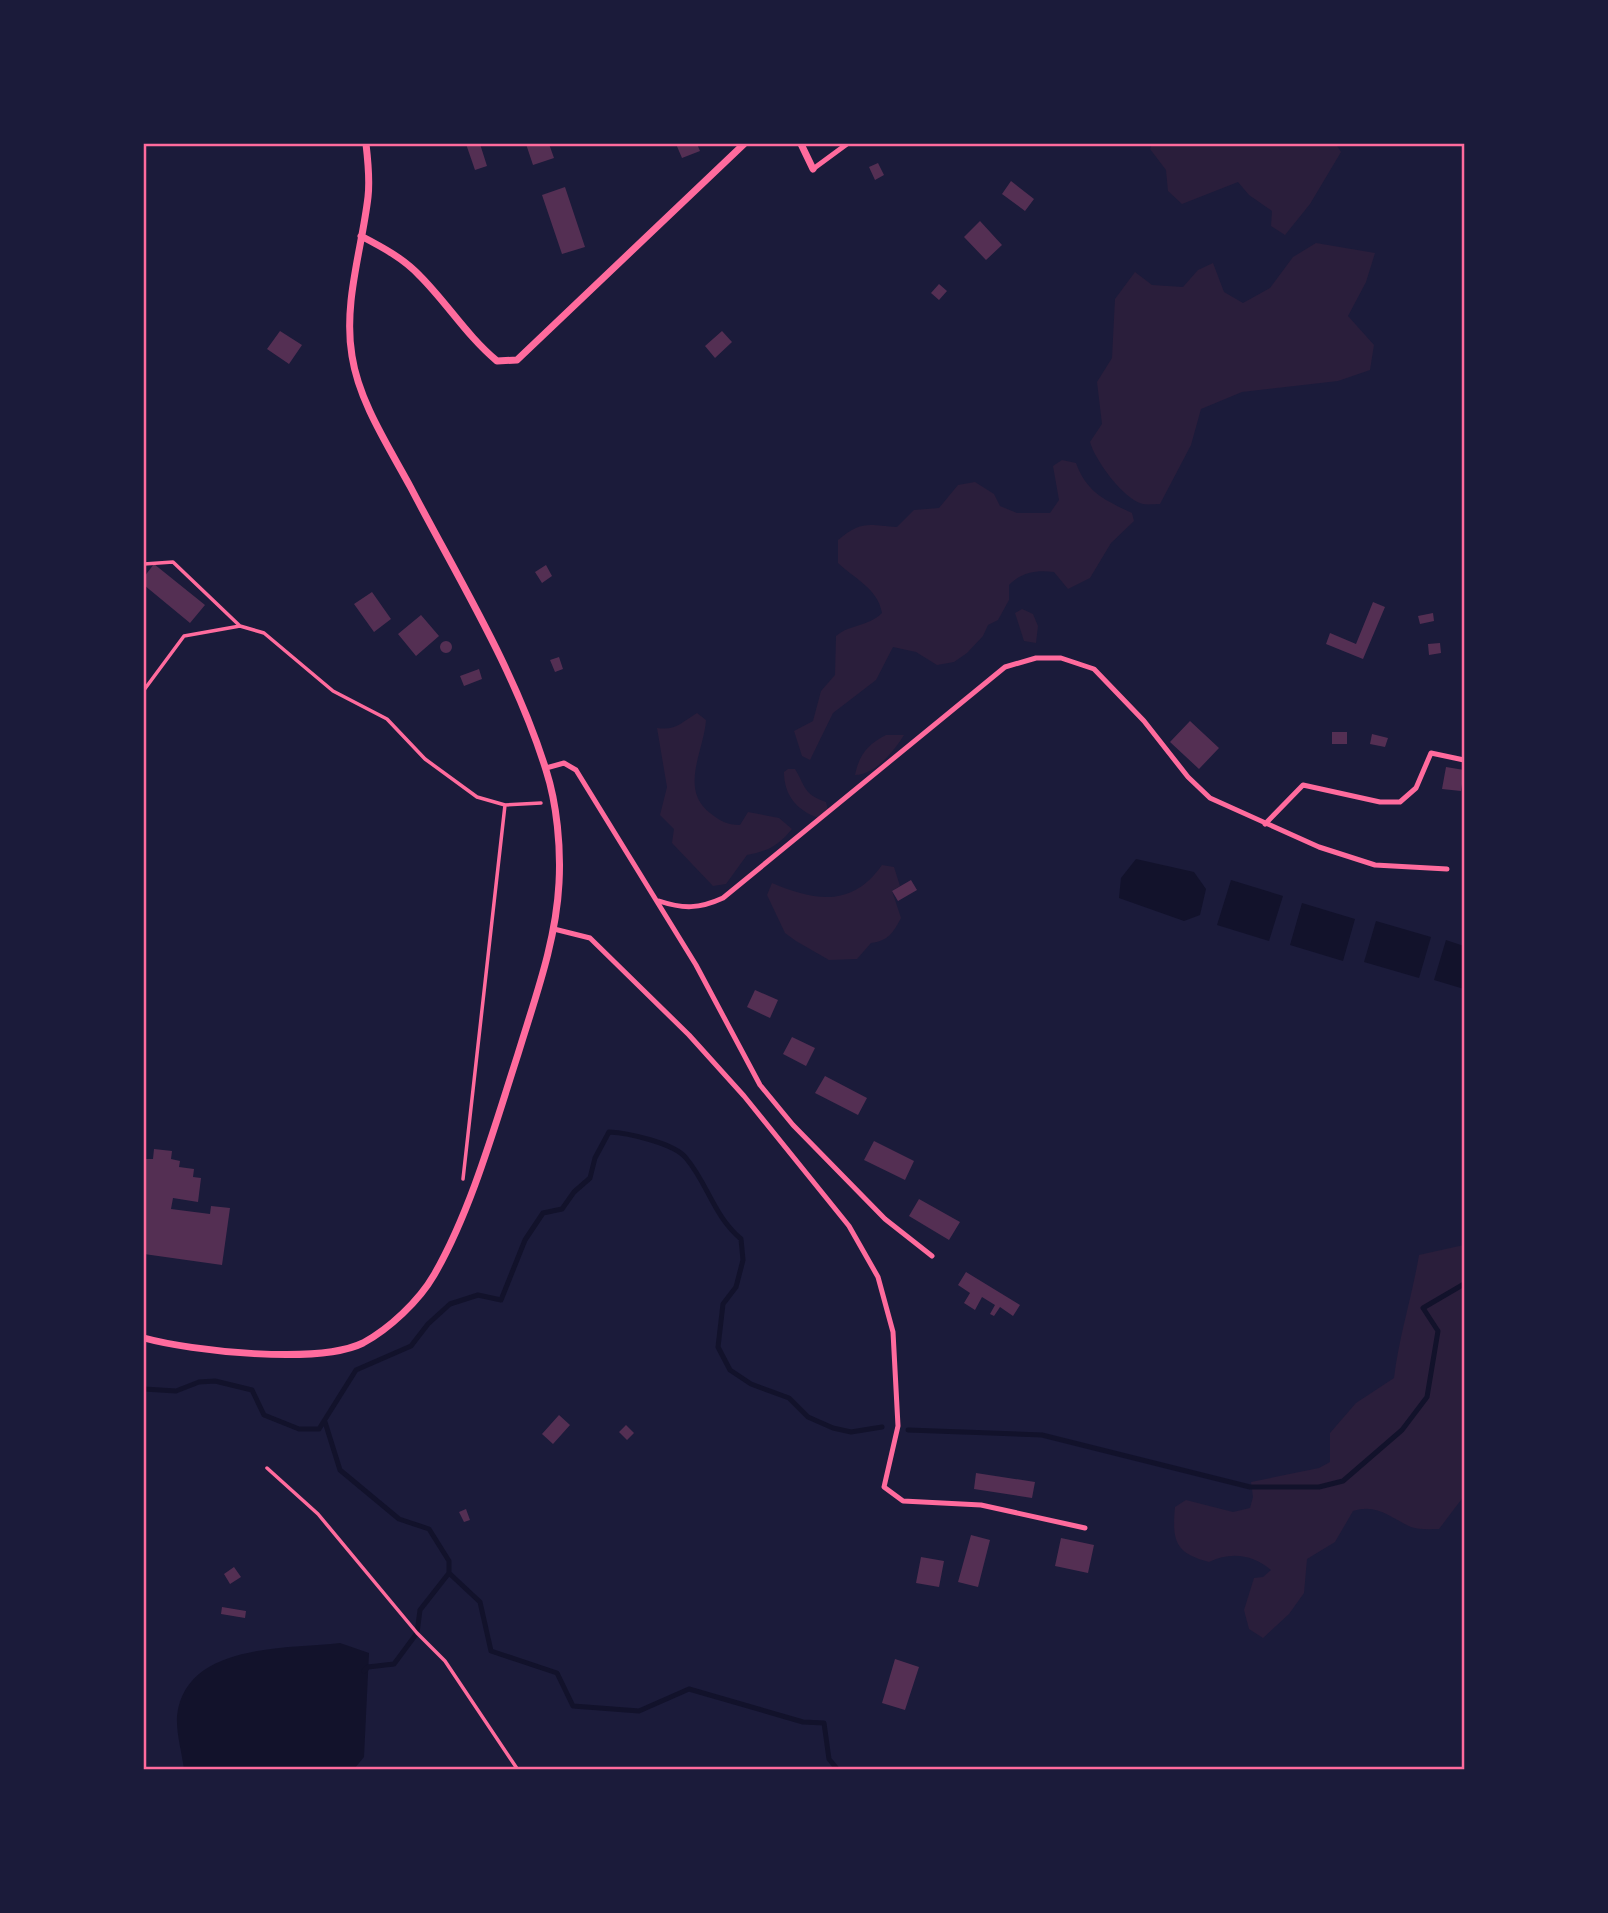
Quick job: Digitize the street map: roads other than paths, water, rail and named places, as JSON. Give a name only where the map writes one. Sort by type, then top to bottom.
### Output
[{"type":"street","points":[[144,1338],[260,1353],[314,1353],[362,1343],[407,1309],[433,1278],[455,1231],[497,1121],[554,929],[559,882],[552,802],[546,768],[519,695],[491,637],[388,445],[359,384],[352,356],[350,324],[369,194],[366,144]]},
{"type":"street","points":[[361,236],[388,250],[419,274],[478,345],[497,361],[517,360],[744,144]]},
{"type":"street","points":[[801,144],[813,169]]},
{"type":"lane","points":[[813,169],[847,144]]},
{"type":"lane","points":[[659,901],[681,908],[704,907],[723,898],[1005,667],[1036,657],[1061,658],[1094,668],[1144,720],[1195,784],[1210,798],[1319,847],[1375,865],[1447,869]]},
{"type":"lane","points":[[1265,824],[1303,785],[1380,802],[1400,803],[1416,788],[1431,753],[1465,760]]},
{"type":"lane","points":[[546,768],[564,763],[576,770],[659,901],[760,1085],[793,1125],[885,1219],[932,1256]]},
{"type":"lane","points":[[554,929],[590,938],[690,1035],[744,1096],[849,1226],[878,1277],[893,1332],[898,1426],[884,1487],[903,1501],[981,1505],[1085,1528]]},
{"type":"waterway","points":[[144,1389],[176,1391],[199,1382],[215,1381],[252,1390],[264,1415],[299,1429],[319,1429],[356,1370],[411,1346],[428,1324],[450,1304],[478,1295],[501,1300],[525,1240],[543,1213],[562,1209],[574,1192],[590,1178],[595,1158],[609,1132],[650,1140],[680,1153],[694,1168],[724,1220],[741,1239],[743,1260],[736,1287],[723,1304],[718,1347],[730,1370],[751,1384],[789,1398],[808,1417],[833,1428],[851,1432],[882,1427]]},
{"type":"waterway","points":[[908,1430],[1042,1435],[1250,1487],[1319,1487],[1343,1481],[1402,1430],[1427,1397],[1438,1331],[1423,1308],[1464,1284]]},
{"type":"waterway","points":[[325,1422],[340,1470],[399,1519],[429,1529],[449,1561],[449,1573],[480,1602],[491,1651],[557,1673],[573,1706],[639,1711],[689,1689],[803,1722],[824,1723],[829,1759],[838,1770]]},
{"type":"waterway","points":[[364,1671],[368,1667],[394,1664],[417,1633],[420,1610],[449,1573]]}]
